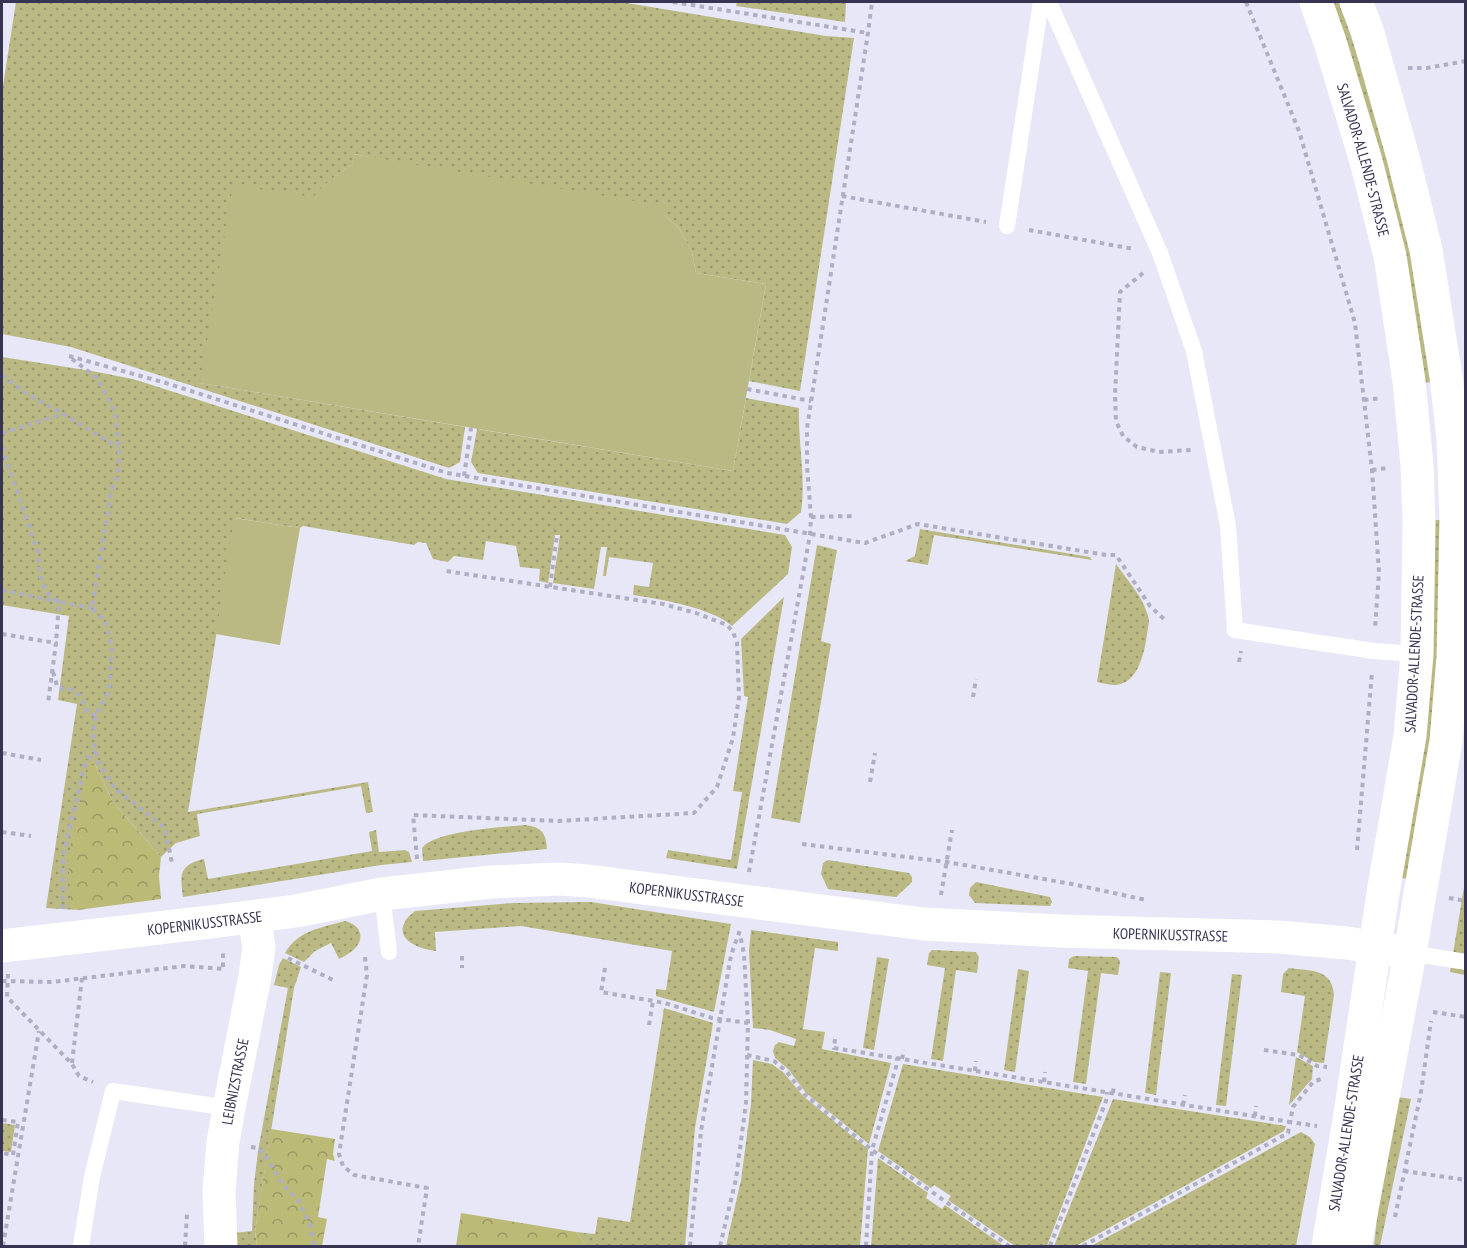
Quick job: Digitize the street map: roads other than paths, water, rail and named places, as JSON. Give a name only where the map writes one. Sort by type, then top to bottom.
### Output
[{"type":"street","name":"SALVADOR-ALLENDE-STRASSE","points":[[1316,2],[1366,161],[1390,256],[1409,381],[1417,465],[1419,522],[1417,654],[1410,736],[1328,1246]]},
{"type":"street","name":"SALVADOR-ALLENDE-STRASSE","points":[[1356,2],[1367,30],[1403,157],[1426,250],[1446,377],[1459,438],[1460,475],[1456,520],[1453,657],[1444,753],[1356,1246]]},
{"type":"street","points":[[1417,465],[1459,438]]},
{"type":"street","points":[[1417,465],[1460,475]]},
{"type":"street","name":"KOPERNIKUSSTRASSE","points":[[2,946],[254,917],[382,894],[491,882],[568,880],[796,898],[924,924],[1060,931],[1278,937],[1375,948]]},
{"type":"street","name":"LEIBNIZSTRASSE","points":[[221,1246],[219,1191],[224,1142],[259,947],[254,917]]},
{"type":"street","points":[[1375,948],[1410,953]]},
{"type":"lane","points":[[1007,226],[1041,2]]},
{"type":"lane","points":[[1049,2],[1162,258],[1194,351],[1228,526],[1235,630],[1374,651],[1417,654]]},
{"type":"lane","points":[[382,894],[390,952]]},
{"type":"lane","points":[[1410,953],[1466,962]]},
{"type":"lane","points":[[81,1246],[92,1177],[113,1091],[229,1108]]}]
